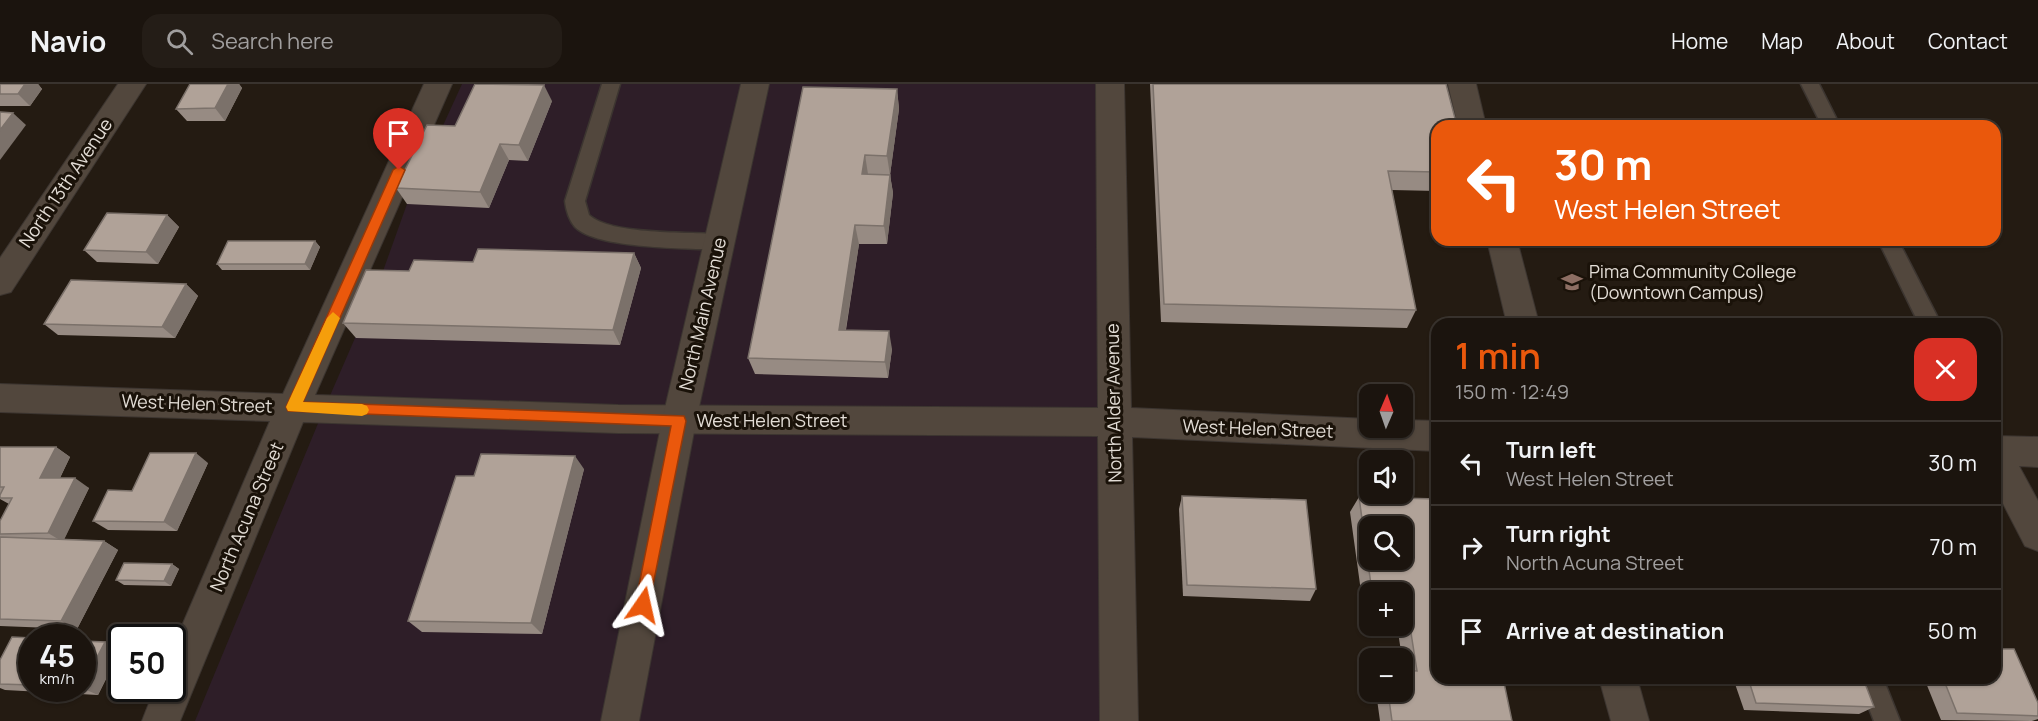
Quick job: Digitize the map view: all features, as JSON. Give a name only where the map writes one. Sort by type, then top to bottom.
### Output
[{"type":"street","name":"North 13th Avenue","points":[[0,283],[132,84]]},
{"type":"street","name":"North Acuna Street","points":[[160,721],[293,407],[438,84]]},
{"type":"street","name":"North Main Avenue","points":[[620,721],[679,421],[755,84]]},
{"type":"street","name":"North Alder Avenue","points":[[1110,84],[1119,721]]},
{"type":"street","points":[[1462,84],[1471,120]]},
{"type":"street","points":[[1504,246],[1522,318]]},
{"type":"street","name":"West Helen Street","points":[[0,398],[679,421],[1113,422],[1431,436]]},
{"type":"street","points":[[2001,453],[2038,453]]},
{"type":"street","points":[[2001,465],[2038,536]]},
{"type":"street","points":[[1620,684],[1630,721]]},
{"type":"lane","points":[[611,84],[575,201],[577,212],[586,225],[610,233],[719,242]]},
{"type":"lane","points":[[1810,84],[1828,120]]},
{"type":"lane","points":[[1891,246],[1927,318]]},
{"type":"lane","points":[[1872,684],[1887,721]]},
{"type":"shaded area","points":[[462,84],[1102,84],[1123,721],[195,721],[378,285],[407,204]]},
{"type":"building","points":[[0,84],[25,84],[18,94],[0,94]]},
{"type":"building","points":[[190,84],[228,84],[215,108],[176,109]]},
{"type":"building","points":[[475,84],[544,85],[519,145],[500,144],[480,192],[396,188],[427,125],[455,126]]},
{"type":"building","points":[[1153,84],[1446,84],[1455,120],[1431,120],[1431,172],[1388,171],[1416,310],[1164,304]]},
{"type":"building","points":[[803,87],[897,89],[887,156],[865,155],[862,174],[890,175],[884,226],[855,225],[839,330],[889,331],[885,362],[748,358]]},
{"type":"building","points":[[0,112],[13,113],[0,130]]},
{"type":"building","points":[[107,213],[167,215],[146,252],[84,250]]},
{"type":"building","points":[[228,241],[315,241],[305,264],[217,264]]},
{"type":"building","points":[[478,249],[634,253],[613,330],[343,323],[366,270],[409,271],[414,260],[473,262]]},
{"type":"building","points":[[71,280],[186,284],[162,327],[44,324]]},
{"type":"building","points":[[0,447],[56,447],[40,478],[75,478],[48,533],[0,534],[0,521],[12,498],[0,498],[4,487],[0,487]]},
{"type":"building","points":[[150,453],[196,453],[164,522],[93,521],[108,490],[132,491]]},
{"type":"building","points":[[481,454],[575,456],[531,623],[408,621],[456,476],[474,476]]},
{"type":"building","points":[[1182,496],[1306,500],[1316,589],[1187,585]]},
{"type":"building","points":[[1413,498],[1431,499],[1431,684],[1504,684],[1512,721],[1392,721],[1389,702],[1413,702],[1413,671],[1417,671],[1411,636],[1413,582],[1371,582],[1369,570],[1413,570],[1413,516],[1362,516],[1360,504],[1413,504]]},
{"type":"building","points":[[0,537],[104,541],[61,621],[0,619]]},
{"type":"building","points":[[124,563],[172,564],[164,581],[116,580]]},
{"type":"building","points":[[12,637],[18,637],[18,685],[0,684],[0,660]]},
{"type":"building","points":[[96,642],[105,642],[96,659]]},
{"type":"building","points":[[2001,649],[2014,649],[2038,703],[2038,716],[1957,713],[1945,684],[2001,684]]},
{"type":"building","points":[[1750,684],[1865,684],[1874,707],[1756,703]]},
{"type":"slow traffic","points":[[333,318],[293,407],[362,410]]},
{"type":"place","name":"Pima Community College (Downtown Campus)","points":[[1572,282]]},
{"type":"route","points":[[399,170],[293,407],[679,421],[643,605]]}]
